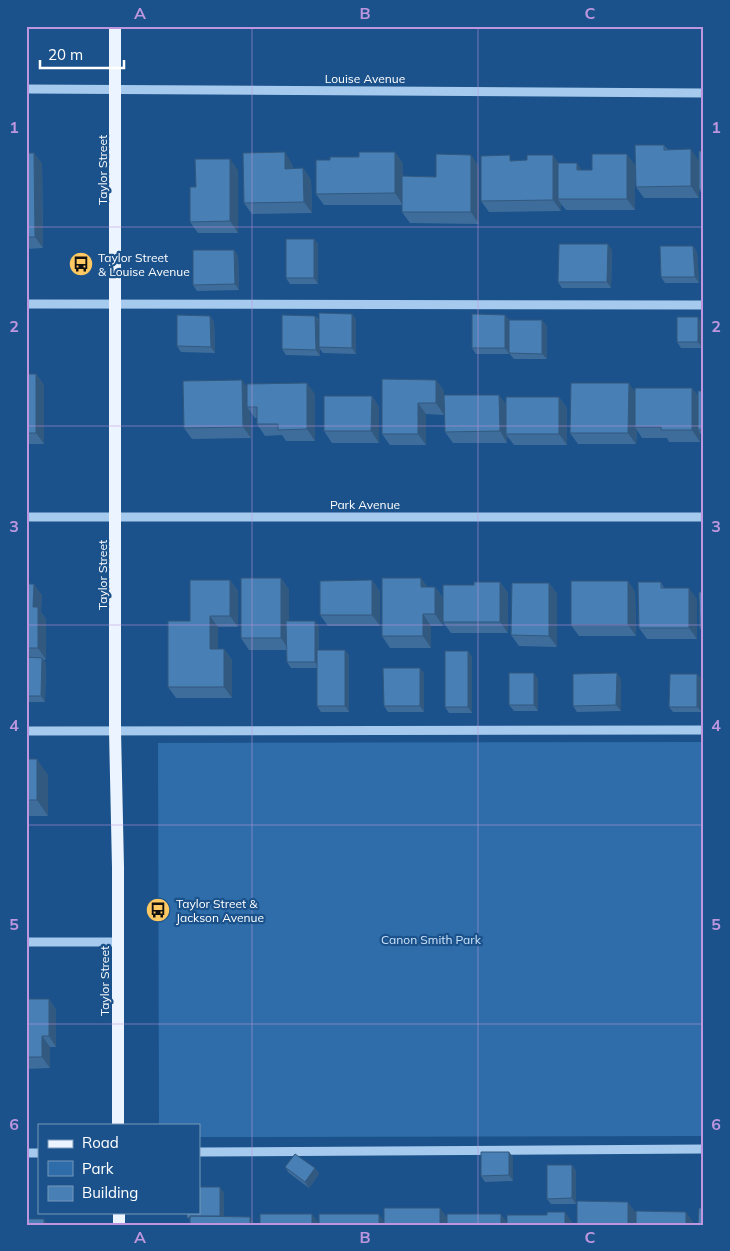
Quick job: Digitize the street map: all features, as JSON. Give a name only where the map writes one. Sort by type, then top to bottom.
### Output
[{"type":"main road","name":"Taylor Street","points":[[115,26],[115,731],[118,868],[118,1124]]},
{"type":"street","name":"Louise Avenue","points":[[26,89],[704,93]]},
{"type":"street","points":[[26,304],[704,305]]},
{"type":"street","name":"Park Avenue","points":[[26,517],[704,517]]},
{"type":"street","points":[[26,731],[704,730]]},
{"type":"street","points":[[26,942],[118,942]]},
{"type":"street","points":[[200,1152],[704,1148]]},
{"type":"green space","name":"Canon Smith Park","points":[[704,742],[704,1136],[200,1137],[200,1124],[159,1124],[158,743]]},
{"type":"building","points":[[635,145],[664,145],[664,150],[691,149],[691,186],[636,187]]},
{"type":"building","points":[[699,151],[704,151],[704,190],[699,190]]},
{"type":"building","points":[[285,152],[285,169],[303,168],[304,202],[244,203],[243,153]]},
{"type":"building","points":[[359,152],[395,152],[395,193],[316,194],[316,160],[330,160],[330,157],[359,157]]},
{"type":"building","points":[[26,153],[34,153],[35,237],[26,237]]},
{"type":"building","points":[[436,154],[471,155],[471,212],[402,212],[402,176],[436,177]]},
{"type":"building","points":[[592,154],[627,154],[627,199],[558,199],[558,163],[577,163],[577,170],[592,170]]},
{"type":"building","points":[[510,155],[510,161],[527,160],[527,155],[553,155],[553,200],[481,201],[481,156]]},
{"type":"building","points":[[195,159],[230,159],[230,221],[190,222],[190,187],[196,187]]},
{"type":"building","points":[[286,239],[314,239],[314,278],[286,278]]},
{"type":"building","points":[[559,244],[608,244],[607,282],[558,282]]},
{"type":"building","points":[[660,246],[693,246],[695,277],[661,277]]},
{"type":"building","points":[[193,250],[234,250],[235,284],[193,285]]},
{"type":"building","points":[[319,313],[352,314],[352,348],[319,347]]},
{"type":"building","points":[[472,314],[505,315],[505,348],[472,348]]},
{"type":"building","points":[[177,315],[210,316],[211,347],[177,346]]},
{"type":"building","points":[[282,315],[315,316],[316,350],[282,349]]},
{"type":"building","points":[[677,317],[698,317],[698,342],[677,342]]},
{"type":"building","points":[[509,320],[542,320],[542,354],[509,353]]},
{"type":"building","points":[[26,374],[36,374],[36,433],[26,433]]},
{"type":"building","points":[[382,379],[436,380],[436,403],[418,403],[418,434],[382,434]]},
{"type":"building","points":[[242,380],[243,427],[184,428],[183,381]]},
{"type":"building","points":[[307,383],[307,429],[278,430],[278,424],[257,424],[257,407],[247,407],[247,384]]},
{"type":"building","points":[[571,383],[629,383],[628,433],[570,433]]},
{"type":"building","points":[[635,388],[692,388],[692,430],[661,430],[661,427],[635,427]]},
{"type":"building","points":[[698,391],[704,391],[704,430],[698,430]]},
{"type":"building","points":[[444,395],[499,395],[500,431],[445,432]]},
{"type":"building","points":[[324,396],[372,396],[371,431],[324,431]]},
{"type":"building","points":[[506,397],[559,397],[559,434],[506,434]]},
{"type":"building","points":[[241,578],[281,578],[281,638],[241,638]]},
{"type":"building","points":[[382,578],[421,578],[421,587],[435,587],[435,614],[423,614],[423,636],[382,636]]},
{"type":"building","points":[[190,580],[230,580],[230,616],[210,616],[210,649],[224,649],[224,687],[168,687],[168,621],[190,621]]},
{"type":"building","points":[[372,580],[372,615],[320,615],[320,581]]},
{"type":"building","points":[[571,581],[628,581],[628,625],[571,625]]},
{"type":"building","points":[[474,582],[500,582],[500,622],[443,622],[443,585],[474,585]]},
{"type":"building","points":[[638,582],[661,582],[661,588],[689,588],[689,628],[639,628]]},
{"type":"building","points":[[512,583],[549,583],[549,636],[511,635]]},
{"type":"building","points":[[26,584],[34,584],[33,607],[38,607],[38,648],[26,648]]},
{"type":"building","points":[[699,592],[704,592],[704,629],[700,629]]},
{"type":"building","points":[[286,621],[315,621],[315,662],[287,662]]},
{"type":"building","points":[[317,650],[345,650],[345,706],[317,706]]},
{"type":"building","points":[[445,651],[468,651],[468,707],[445,707]]},
{"type":"building","points":[[26,657],[42,658],[41,696],[26,696]]},
{"type":"building","points":[[383,668],[420,668],[420,706],[384,706]]},
{"type":"building","points":[[701,670],[704,670],[704,707],[701,707]]},
{"type":"building","points":[[509,673],[534,673],[534,705],[509,705]]},
{"type":"building","points":[[617,673],[616,705],[573,706],[573,674]]},
{"type":"building","points":[[670,674],[697,674],[697,707],[669,707]]},
{"type":"building","points":[[26,759],[37,759],[37,800],[26,800]]},
{"type":"building","points":[[26,999],[49,999],[49,1036],[42,1036],[42,1057],[26,1057]]},
{"type":"building","points":[[481,1152],[509,1152],[509,1175],[481,1176]]},
{"type":"building","points":[[295,1154],[315,1168],[305,1182],[285,1167]]},
{"type":"building","points":[[547,1165],[572,1165],[572,1198],[547,1199]]},
{"type":"building","points":[[200,1187],[220,1187],[220,1216],[190,1216],[190,1218],[187,1218],[187,1214],[200,1214]]},
{"type":"building","points":[[577,1201],[628,1202],[628,1225],[577,1224]]},
{"type":"building","points":[[384,1208],[440,1208],[440,1225],[384,1225]]},
{"type":"building","points":[[699,1208],[704,1208],[704,1225],[698,1225]]},
{"type":"building","points":[[636,1211],[686,1212],[686,1225],[636,1225]]},
{"type":"building","points":[[547,1212],[565,1212],[565,1225],[507,1225],[507,1215],[547,1215]]},
{"type":"building","points":[[260,1214],[312,1214],[312,1225],[260,1225]]},
{"type":"building","points":[[319,1214],[379,1214],[379,1225],[319,1225]]},
{"type":"building","points":[[447,1214],[501,1214],[501,1225],[447,1225]]},
{"type":"building","points":[[190,1216],[250,1217],[250,1225],[190,1225]]},
{"type":"building","points":[[26,1219],[44,1219],[44,1225],[26,1225]]},
{"type":"place","name":"Taylor Street & Louise Avenue","points":[[81,264]]},
{"type":"place","name":"Taylor Street & Jackson Avenue","points":[[158,910]]}]
